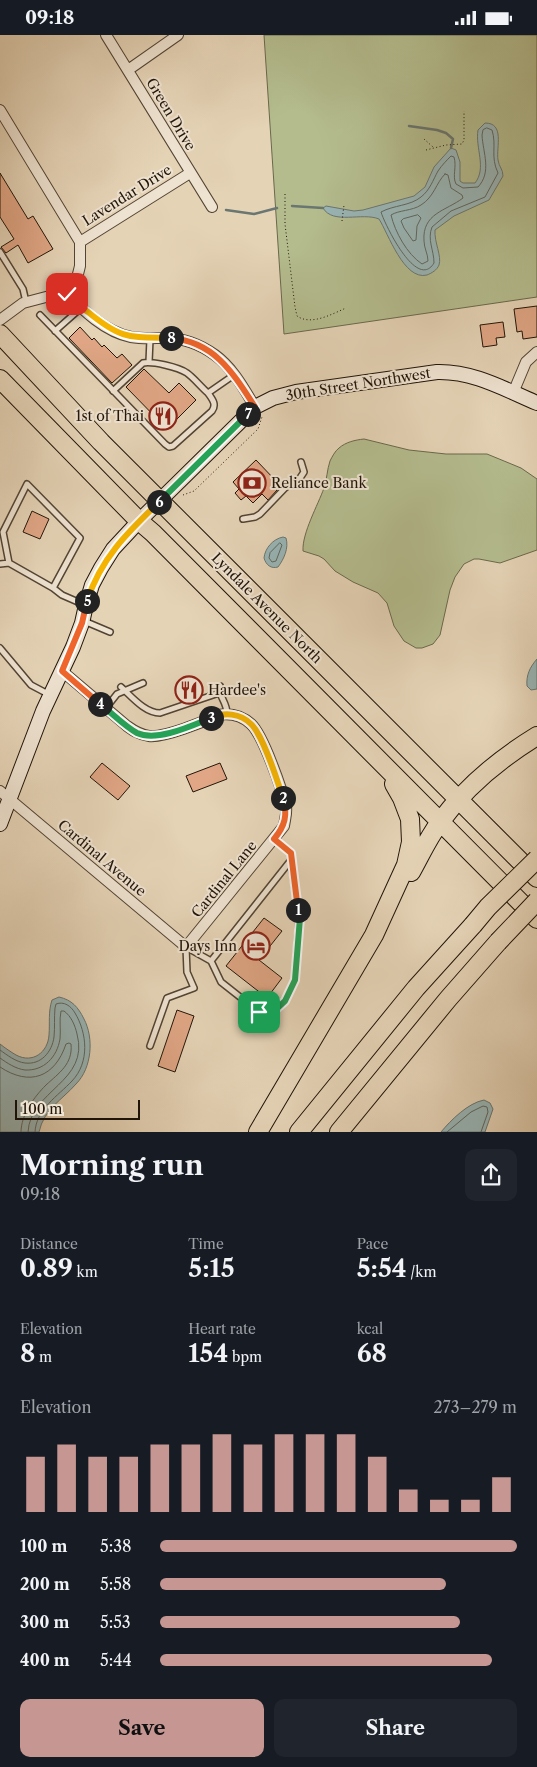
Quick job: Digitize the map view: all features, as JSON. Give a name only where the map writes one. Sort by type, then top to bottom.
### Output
[{"type":"highway","name":"Lyndale Avenue North","points":[[0,334],[101,442],[537,878]]},
{"type":"highway","name":"Lyndale Avenue North","points":[[0,379],[139,521],[537,919]]},
{"type":"highway","points":[[258,1132],[440,822],[459,799],[502,761],[537,736]]},
{"type":"highway","points":[[370,751],[407,807],[411,830],[411,842],[406,865],[374,935]]},
{"type":"highway","points":[[299,1132],[416,988],[488,907],[537,859]]},
{"type":"highway","points":[[339,1132],[448,999],[537,901]]},
{"type":"highway","points":[[498,942],[537,911]]},
{"type":"street","name":"Green Drive","points":[[106,35],[212,207]]},
{"type":"street","points":[[128,69],[178,35]]},
{"type":"street","points":[[0,110],[80,241],[81,256],[79,275],[76,282],[65,293],[26,302],[16,307],[0,320]]},
{"type":"street","name":"Lavendar Drive","points":[[80,241],[190,173]]},
{"type":"street","points":[[65,293],[104,325],[119,334],[150,339],[173,338],[201,347],[215,355],[234,375],[257,405]]},
{"type":"street","points":[[513,393],[526,362],[537,352]]},
{"type":"street","name":"30th Street Northwest","points":[[0,824],[5,795],[83,621],[92,585],[100,568],[113,549],[139,521],[257,405],[273,398],[296,392],[437,372],[459,373],[471,376],[537,403]]},
{"type":"street","points":[[62,671],[137,733],[148,736],[159,736],[218,715],[227,714]]},
{"type":"street","name":"Cardinal Lane","points":[[186,947],[284,826],[286,817],[286,808],[275,773],[252,725],[236,715],[227,714]]},
{"type":"street","name":"Cardinal Avenue","points":[[5,795],[186,947]]},
{"type":"lane","points":[[0,252],[23,289],[26,302]]},
{"type":"lane","points":[[55,331],[82,307]]},
{"type":"lane","points":[[40,315],[113,391],[169,447],[173,446],[212,411],[214,407],[214,402],[208,393],[187,373],[176,368],[150,362],[143,363],[113,391]]},
{"type":"lane","points":[[150,339],[150,362]]},
{"type":"lane","points":[[208,393],[234,375]]},
{"type":"lane","points":[[243,519],[249,519],[260,514],[285,488],[300,478],[304,472],[301,462]]},
{"type":"lane","points":[[10,563],[3,532],[27,484],[80,539],[53,588]]},
{"type":"lane","points":[[0,564],[10,563],[62,595],[86,605]]},
{"type":"lane","points":[[83,621],[110,632]]},
{"type":"lane","points":[[0,648],[31,685],[50,695]]},
{"type":"lane","points":[[106,708],[123,689],[142,683]]},
{"type":"lane","points":[[220,686],[220,693],[227,705],[227,714]]},
{"type":"lane","points":[[123,689],[154,713],[160,713],[220,693]]},
{"type":"lane","points":[[186,947],[211,961],[221,982],[259,1012],[271,1014],[285,1001],[295,980],[300,918],[291,853],[274,839]]},
{"type":"lane","points":[[211,961],[291,860]]},
{"type":"lane","points":[[150,1046],[167,998],[194,988],[187,971],[186,947]]},
{"type":"path","points":[[426,149],[448,144],[462,144],[464,140],[464,111]]},
{"type":"path","points":[[424,139],[434,148]]},
{"type":"path","points":[[285,193],[285,224],[295,307],[298,316],[303,320],[311,320],[346,308]]},
{"type":"path","points":[[342,221],[344,205]]},
{"type":"path","points":[[183,495],[194,491],[258,429],[260,420],[265,414],[257,405]]},
{"type":"green space","points":[[264,35],[537,35],[537,297],[284,334]]},
{"type":"green space","points":[[364,439],[409,450],[446,454],[487,454],[521,468],[537,479],[537,550],[500,563],[474,559],[464,564],[455,577],[450,590],[440,635],[433,644],[422,648],[416,648],[404,641],[394,626],[387,603],[378,593],[353,582],[335,571],[319,556],[303,551],[305,536],[324,488],[329,464],[335,452],[345,444]]},
{"type":"water","points":[[485,123],[491,124],[497,131],[498,160],[503,176],[489,200],[454,216],[435,230],[440,261],[437,268],[431,273],[419,275],[411,271],[404,264],[379,219],[372,217],[334,216],[323,208],[326,206],[354,211],[363,210],[414,196],[425,187],[434,167],[451,148],[456,150],[460,162],[460,181],[463,183],[475,183],[480,171],[478,130]]},
{"type":"water","points":[[283,537],[286,538],[287,542],[284,557],[278,567],[271,567],[264,558],[266,551],[273,542]]},
{"type":"water","points":[[537,659],[537,689],[531,690],[527,686],[527,678],[530,668]]},
{"type":"water","points":[[59,997],[68,1000],[77,1008],[87,1027],[90,1053],[85,1070],[76,1084],[49,1111],[41,1124],[39,1132],[0,1132],[0,1044],[22,1057],[28,1058],[38,1055],[46,1047],[48,1041],[52,1000]]},
{"type":"water","points":[[484,1100],[490,1103],[493,1109],[485,1132],[441,1132],[466,1108]]},
{"type":"building","points":[[0,173],[28,219],[33,216],[53,249],[28,263],[18,245],[6,253],[1,247],[14,239],[0,217]]},
{"type":"building","points":[[537,306],[537,337],[523,339],[522,331],[517,332],[514,309]]},
{"type":"building","points":[[503,322],[505,337],[496,338],[497,345],[483,347],[480,325]]},
{"type":"building","points":[[80,327],[92,340],[94,338],[102,347],[104,345],[117,358],[122,354],[132,365],[112,383],[69,338]]},
{"type":"building","points":[[144,369],[169,393],[179,383],[196,400],[167,429],[126,387]]},
{"type":"building","points":[[256,460],[276,481],[272,485],[277,490],[268,500],[262,494],[253,503],[246,496],[241,500],[235,493],[239,489],[233,482]]},
{"type":"building","points":[[32,511],[49,519],[40,539],[23,532]]},
{"type":"building","points":[[102,763],[130,786],[118,800],[90,777]]},
{"type":"building","points":[[220,763],[227,779],[193,792],[186,776]]},
{"type":"building","name":"Days Inn","points":[[264,918],[282,931],[259,960],[282,978],[267,998],[226,966]]},
{"type":"building","points":[[177,1010],[194,1016],[175,1072],[158,1066]]},
{"type":"waterway","points":[[409,126],[446,133],[453,139],[451,148]]},
{"type":"waterway","points":[[292,206],[323,208]]},
{"type":"waterway","points":[[226,210],[254,214],[277,208]]},
{"type":"place","name":"1st of Thai","points":[[163,416]]},
{"type":"place","name":"Reliance Bank","points":[[252,483]]},
{"type":"place","name":"Hardee's","points":[[189,690]]},
{"type":"place","name":"Days Inn","points":[[256,946]]},
{"type":"route","points":[[67,294],[104,325],[119,334],[138,338],[173,338],[192,343],[215,355],[234,375],[255,407],[113,549],[100,568],[92,585],[82,623],[62,671],[137,733],[159,736],[218,715],[227,714],[236,715],[252,725],[265,749],[284,799],[286,817],[284,826],[274,839],[291,853],[300,918],[295,980],[285,1001],[271,1014],[259,1012]]}]
